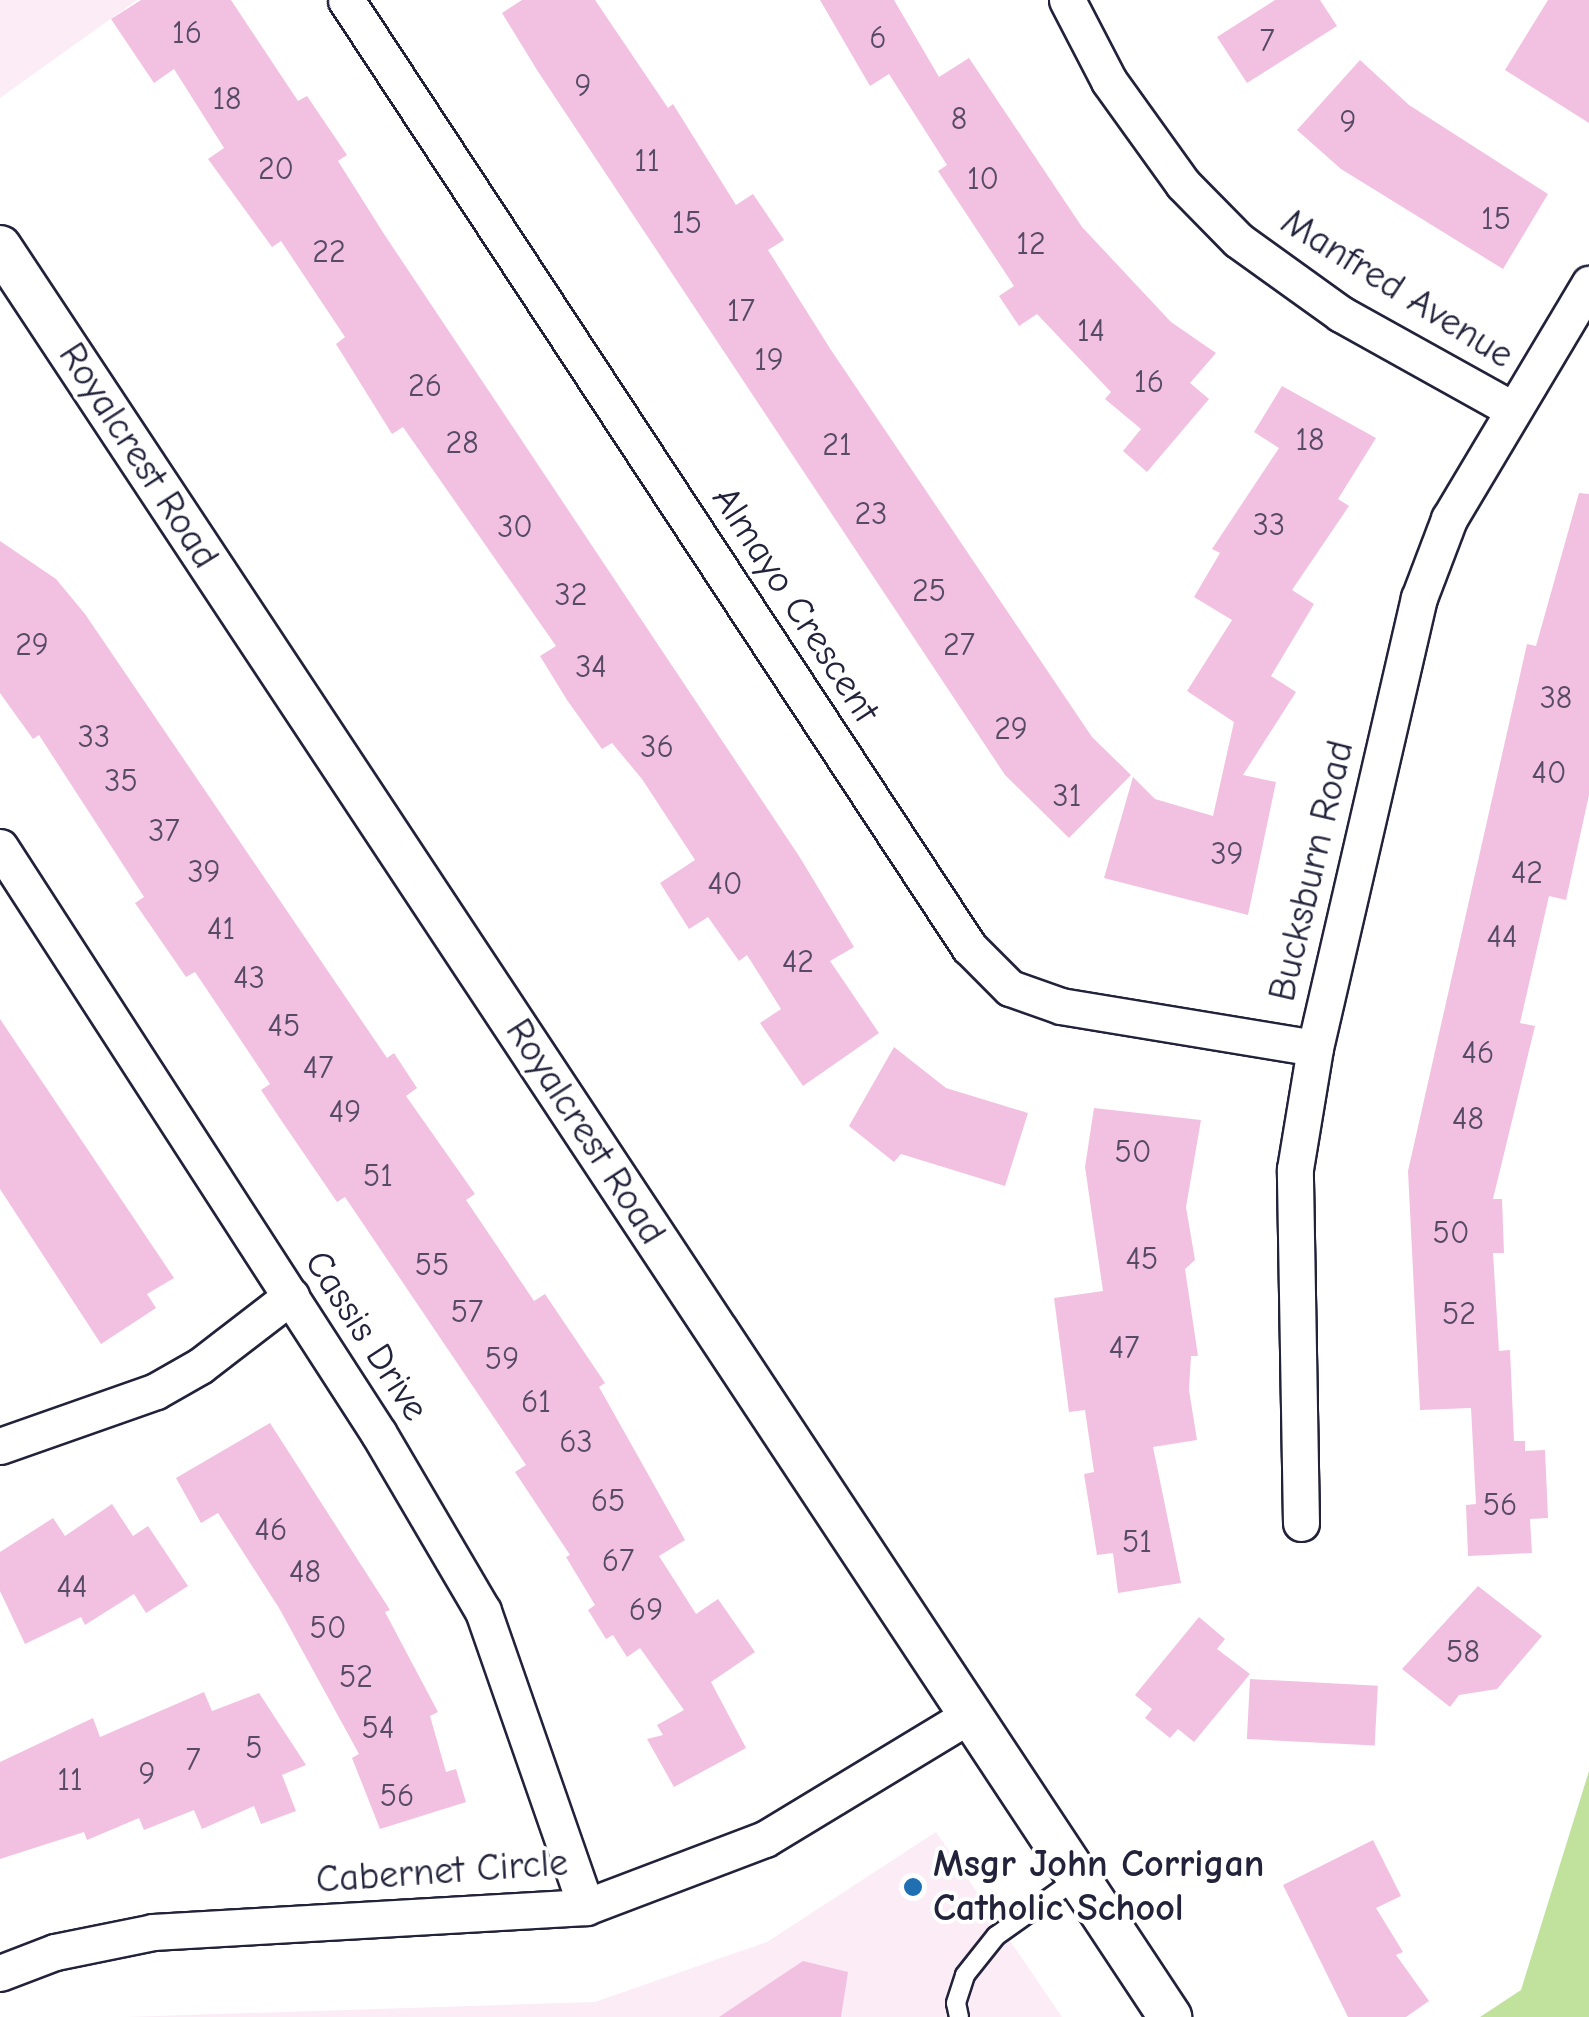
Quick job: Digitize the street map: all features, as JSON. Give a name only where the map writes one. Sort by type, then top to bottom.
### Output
[{"type":"street","name":"Almayo Crescent","points":[[346,0],[969,947],[1010,988],[1061,1006],[1315,1048]]},
{"type":"street","name":"Manfred Avenue","points":[[1067,0],[1109,81],[1183,184],[1238,240],[1341,314],[1510,408]]},
{"type":"street","name":"Royalcrest Road","points":[[0,247],[1170,2017]]},
{"type":"street","name":"Bucksburn Road","points":[[1301,1524],[1295,1169],[1315,1048],[1430,562],[1510,408],[1589,284]]},
{"type":"street","name":"Cassis Drive","points":[[0,847],[291,1296],[482,1611],[586,1906]]},
{"type":"street","points":[[0,1446],[156,1391],[200,1366],[291,1296]]},
{"type":"street","name":"Cabernet Circle","points":[[0,1974],[55,1952],[153,1932],[586,1906],[765,1839],[970,1715]]},
{"type":"lane","points":[[959,2017],[956,2003],[965,1974],[996,1936],[1078,1878]]},
{"type":"shaded area","points":[[0,0],[137,0],[0,98]]},
{"type":"shaded area","name":"Msgr John Corrigan Catholic School","points":[[936,1832],[1062,2017],[126,2017],[595,2002],[767,1942]]},
{"type":"green space","points":[[1589,1771],[1589,2017],[1480,2017],[1521,1990]]},
{"type":"building","points":[[141,0],[231,0],[298,101],[307,96],[347,155],[338,161],[384,234],[799,856],[854,947],[830,961],[879,1033],[803,1086],[760,1023],[781,1009],[747,955],[739,961],[708,917],[689,929],[660,883],[695,860],[642,779],[612,743],[602,749],[567,700],[540,656],[556,646],[403,427],[392,434],[336,344],[345,337],[281,241],[272,247],[208,159],[224,148],[174,69],[154,83],[111,19]]},
{"type":"building","points":[[522,0],[595,0],[668,108],[673,104],[736,205],[753,194],[784,240],[768,250],[831,350],[1092,737],[1131,775],[1069,838],[1005,775],[537,70],[502,13]]},
{"type":"building","points":[[820,0],[894,0],[939,77],[969,58],[1082,227],[1171,322],[1216,353],[1190,383],[1209,399],[1147,472],[1123,451],[1141,429],[1105,399],[1111,392],[1037,314],[1019,326],[999,296],[1014,286],[938,171],[947,165],[889,74],[870,86]]},
{"type":"building","points":[[1275,0],[1320,0],[1337,26],[1247,83],[1217,37]]},
{"type":"building","points":[[1548,0],[1589,0],[1589,123],[1505,70]]},
{"type":"building","points":[[1360,60],[1409,105],[1548,194],[1503,269],[1341,169],[1297,130]]},
{"type":"building","points":[[1282,386],[1376,438],[1338,499],[1349,506],[1292,590],[1314,604],[1271,676],[1296,692],[1243,775],[1276,782],[1248,915],[1104,878],[1133,777],[1155,799],[1213,816],[1234,722],[1187,691],[1232,620],[1194,597],[1220,553],[1212,549],[1279,448],[1254,432]]},
{"type":"building","points":[[1579,493],[1589,494],[1589,795],[1566,900],[1549,896],[1520,1023],[1535,1026],[1493,1199],[1502,1199],[1504,1253],[1493,1253],[1499,1351],[1510,1350],[1514,1441],[1525,1441],[1525,1451],[1545,1450],[1548,1518],[1530,1519],[1532,1553],[1468,1556],[1466,1505],[1476,1504],[1471,1408],[1420,1410],[1408,1171],[1527,644],[1536,646]]},
{"type":"building","points":[[0,541],[56,579],[85,614],[387,1058],[394,1053],[417,1088],[406,1096],[475,1194],[466,1200],[534,1301],[545,1294],[605,1383],[599,1387],[685,1540],[659,1556],[696,1614],[718,1599],[755,1652],[711,1682],[746,1748],[674,1787],[647,1739],[663,1735],[657,1725],[684,1710],[640,1648],[627,1657],[613,1635],[606,1639],[588,1610],[595,1605],[566,1557],[570,1555],[515,1472],[526,1465],[345,1197],[337,1202],[281,1120],[261,1090],[270,1084],[195,972],[186,977],[135,903],[144,897],[39,735],[33,739],[0,693]]},
{"type":"building","points":[[0,1019],[174,1278],[147,1294],[156,1308],[101,1344],[0,1189]]},
{"type":"building","points":[[894,1047],[946,1088],[1028,1113],[1005,1186],[901,1154],[894,1162],[849,1126]]},
{"type":"building","points":[[1094,1108],[1201,1120],[1186,1207],[1195,1260],[1185,1269],[1198,1356],[1191,1356],[1189,1390],[1197,1440],[1153,1447],[1181,1583],[1118,1593],[1113,1553],[1097,1555],[1084,1474],[1094,1472],[1085,1410],[1069,1412],[1054,1298],[1103,1291],[1085,1167]]},
{"type":"building","points":[[270,1423],[390,1610],[385,1612],[438,1712],[430,1716],[446,1772],[456,1769],[466,1802],[380,1829],[352,1758],[359,1754],[279,1608],[218,1513],[201,1523],[176,1478]]},
{"type":"building","points":[[112,1504],[133,1536],[148,1526],[188,1586],[146,1613],[134,1594],[85,1625],[81,1617],[25,1644],[0,1591],[0,1552],[53,1518],[65,1536]]},
{"type":"building","points":[[1478,1586],[1542,1636],[1497,1689],[1459,1695],[1450,1707],[1402,1669]]},
{"type":"building","points":[[1199,1617],[1225,1639],[1217,1649],[1250,1674],[1194,1742],[1178,1729],[1170,1738],[1145,1718],[1152,1709],[1135,1695]]},
{"type":"building","points":[[1250,1679],[1378,1686],[1375,1746],[1247,1739]]},
{"type":"building","points":[[204,1692],[212,1711],[259,1693],[306,1765],[282,1775],[296,1811],[261,1824],[254,1806],[202,1829],[194,1810],[144,1830],[139,1818],[87,1840],[84,1832],[0,1859],[0,1762],[93,1718],[100,1737]]},
{"type":"building","points":[[1373,1840],[1401,1896],[1376,1908],[1403,1952],[1396,1955],[1429,2001],[1406,2017],[1348,2017],[1283,1885]]},
{"type":"building","points":[[803,1961],[848,1972],[841,2017],[719,2017]]},
{"type":"place","name":"Msgr John Corrigan Catholic School","points":[[913,1887]]}]
